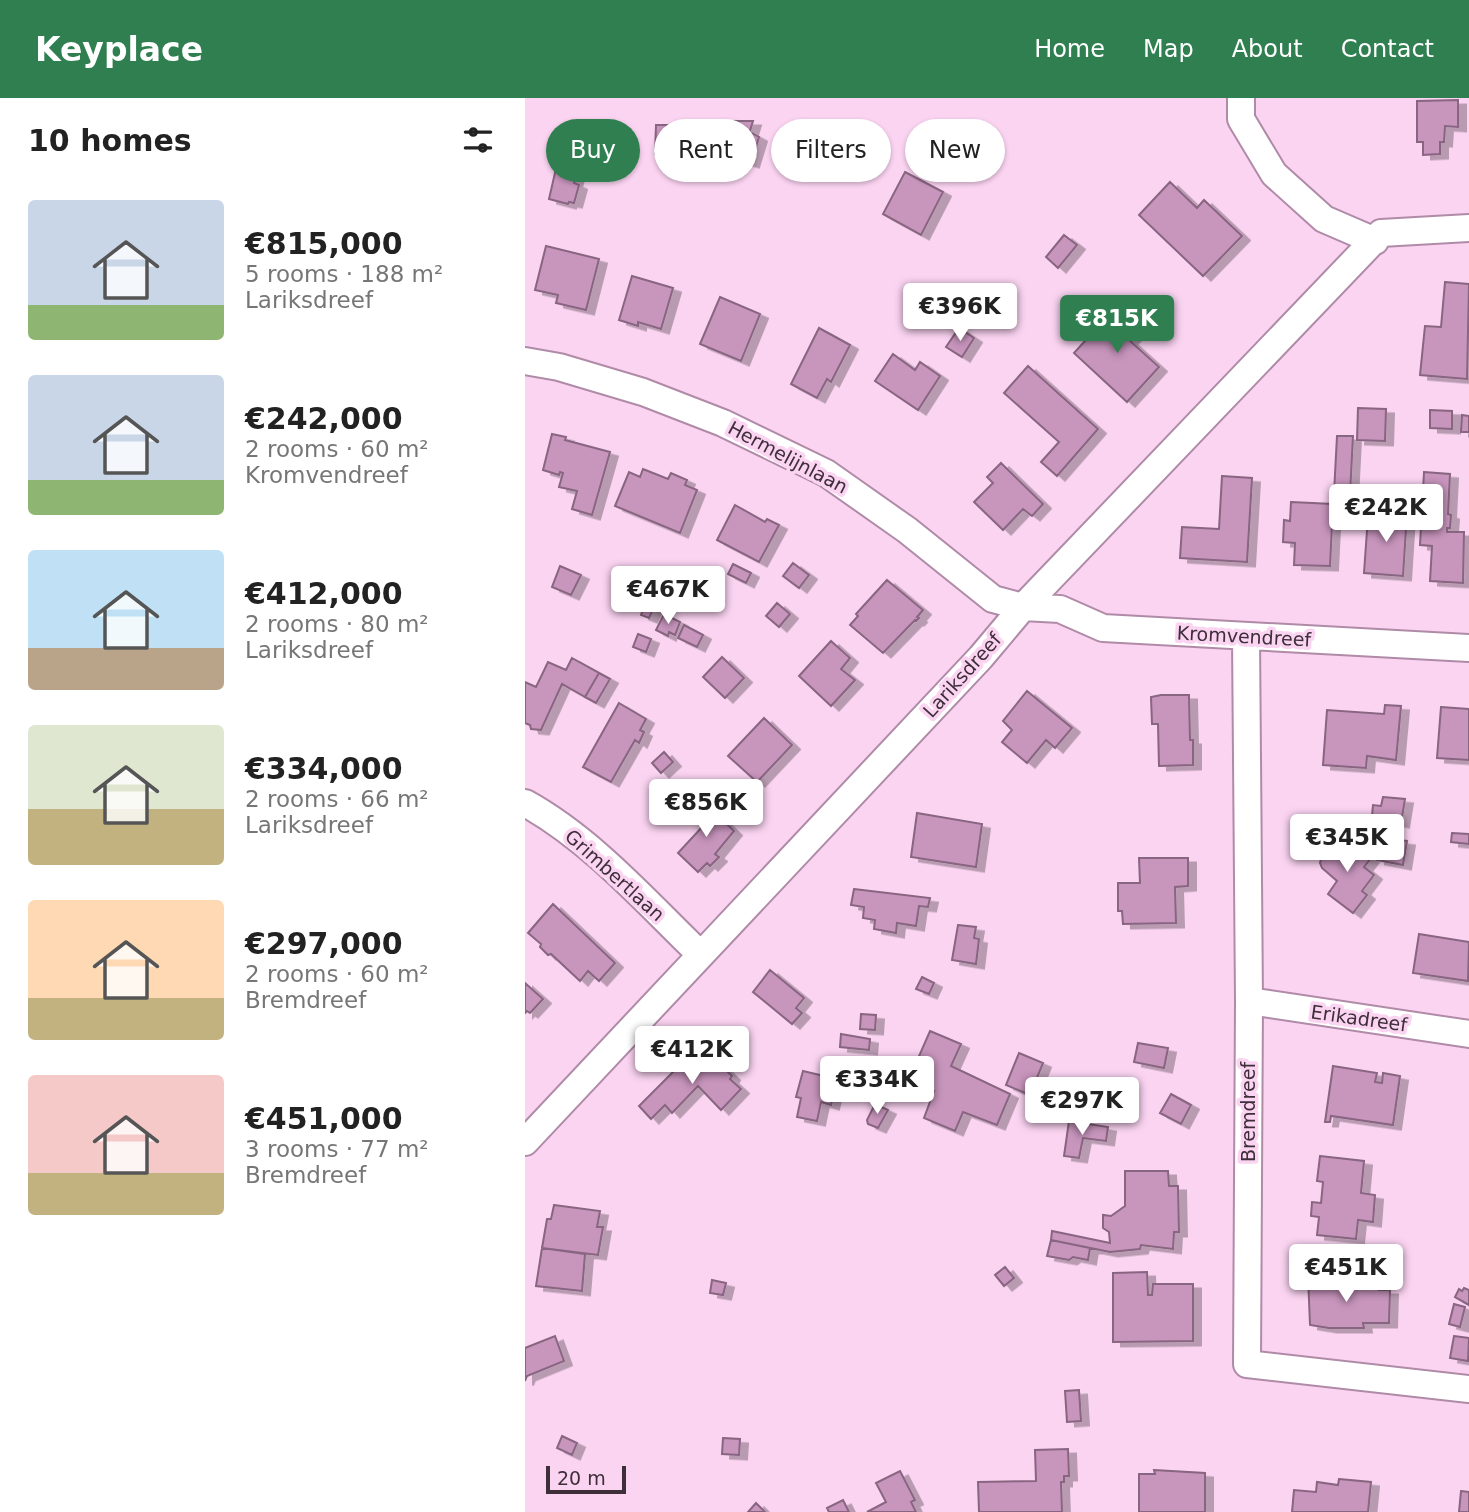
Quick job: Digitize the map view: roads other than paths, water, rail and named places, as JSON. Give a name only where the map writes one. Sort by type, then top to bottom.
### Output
[{"type":"street","points":[[1241,98],[1241,119],[1274,174],[1324,219],[1375,241],[1381,233],[1469,228]]},
{"type":"street","name":"Lariksdreef","points":[[525,1142],[981,657],[1023,607],[1375,241]]},
{"type":"street","name":"Hermelijnlaan","points":[[525,362],[559,367],[643,392],[723,423],[827,473],[907,530],[993,599],[1023,607]]},
{"type":"street","name":"Kromvendreef","points":[[1023,607],[1060,609],[1103,628],[1469,648]]},
{"type":"street","name":"Bremdreef","points":[[1246,636],[1249,1001],[1247,1364],[1469,1389]]},
{"type":"street","name":"Grimbertlaan","points":[[525,803],[550,817],[594,852],[700,954]]},
{"type":"street","name":"Erikadreef","points":[[1249,1001],[1469,1034]]}]
